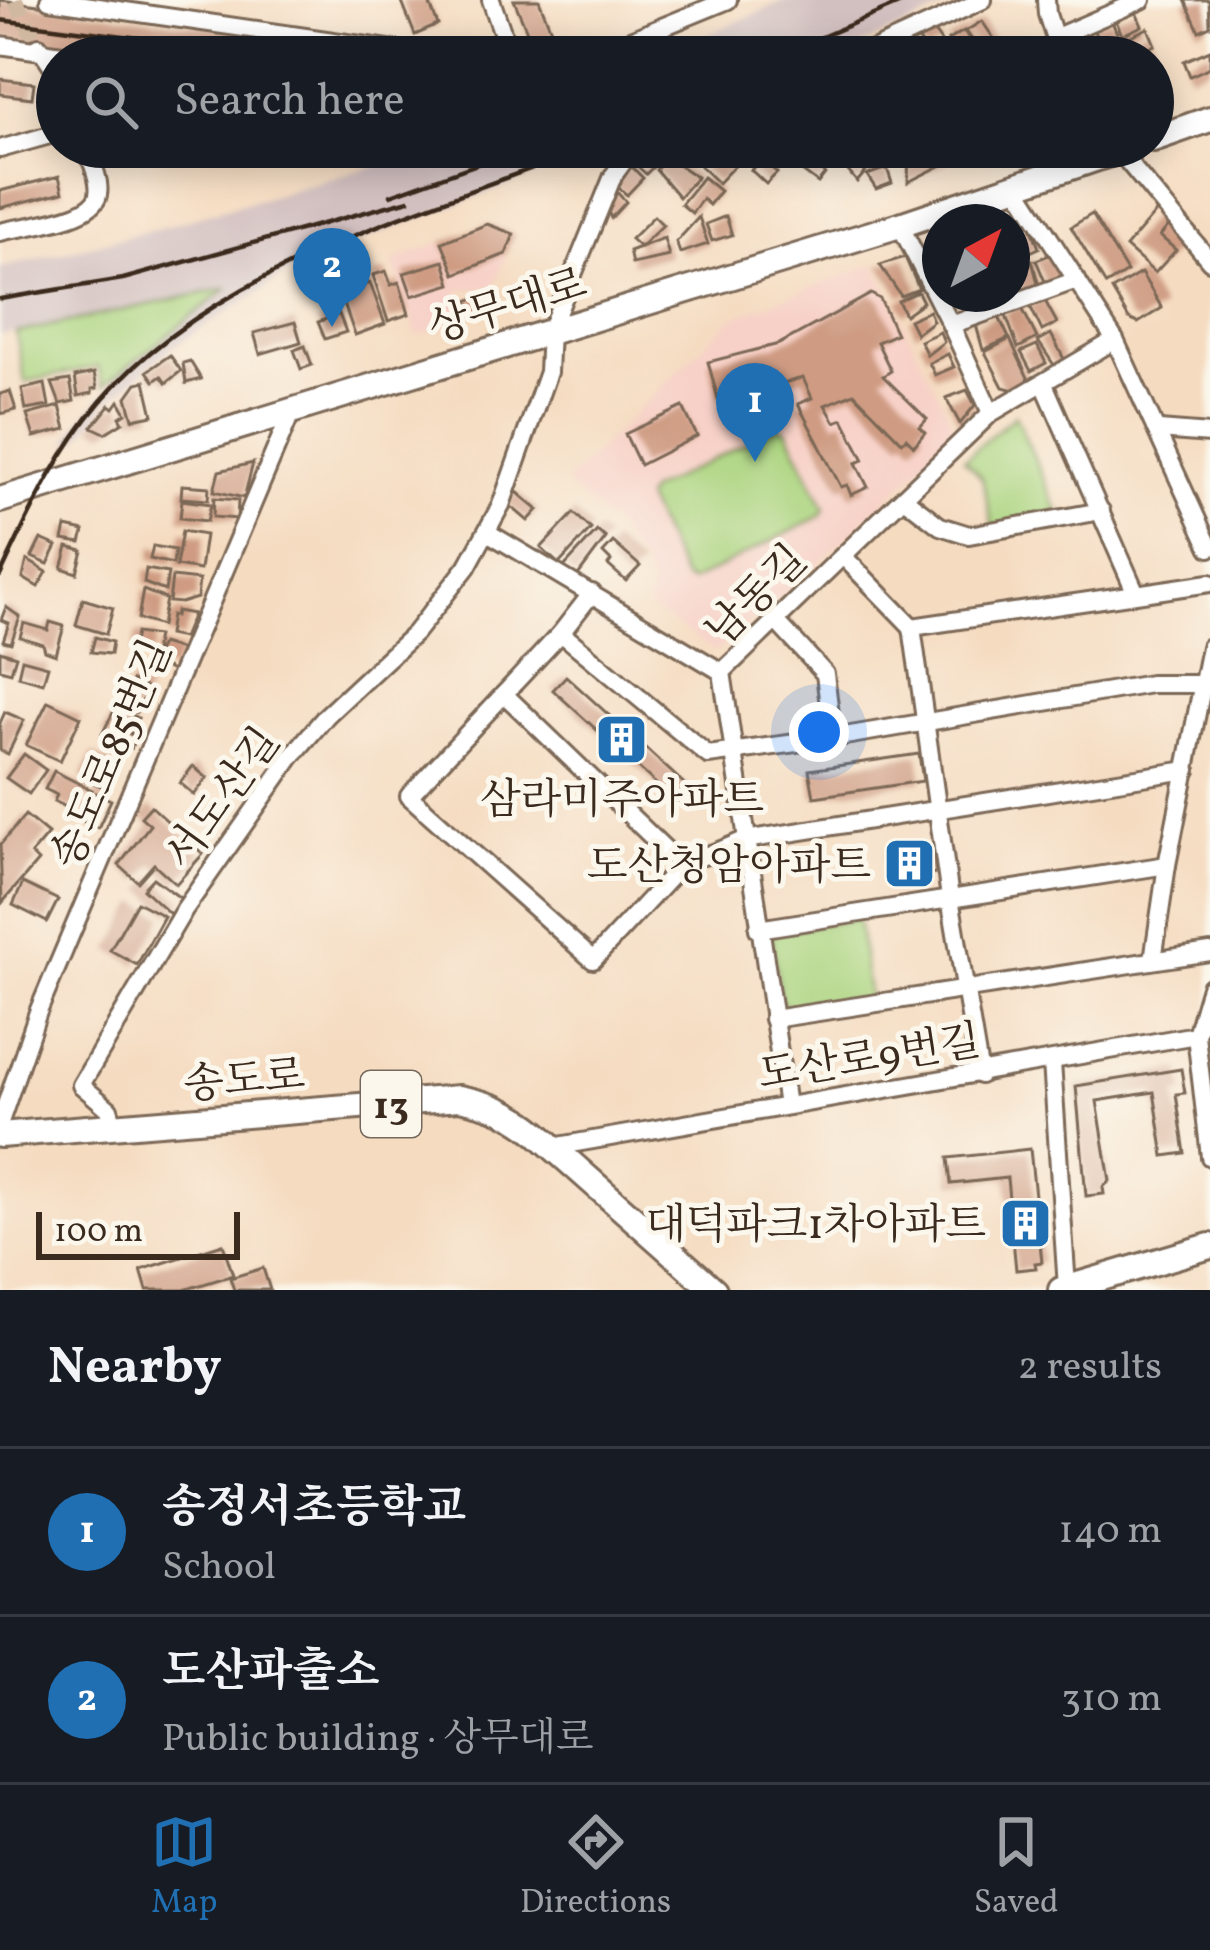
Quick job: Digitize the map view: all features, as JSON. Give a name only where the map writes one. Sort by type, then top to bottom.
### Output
[{"type":"main road","points":[[1174,131],[1210,118]]},
{"type":"main road","name":"상무대로","points":[[0,500],[900,225],[1065,168]]},
{"type":"main road","name":"송도로","points":[[0,1135],[459,1098],[488,1103],[515,1115],[714,1290]]},
{"type":"main road","points":[[1064,1289],[1210,1246]]},
{"type":"street","points":[[49,0],[298,36]]},
{"type":"street","points":[[491,0],[504,36]]},
{"type":"street","points":[[641,36],[728,0]]},
{"type":"street","points":[[904,36],[982,0]]},
{"type":"street","points":[[1046,0],[1054,36]]},
{"type":"street","points":[[1059,36],[1142,0]]},
{"type":"street","points":[[0,45],[36,48]]},
{"type":"street","points":[[0,149],[36,139]]},
{"type":"street","points":[[0,232],[79,214],[95,203],[99,190],[92,168]]},
{"type":"street","name":"서도산길","points":[[115,1128],[109,1109],[81,1085],[184,910],[292,756],[327,715],[415,633],[488,532],[548,372],[550,331],[619,168]]},
{"type":"street","points":[[1130,168],[1210,261]]},
{"type":"street","points":[[1016,186],[1115,340],[1210,548]]},
{"type":"street","points":[[900,225],[992,413]]},
{"type":"street","points":[[951,326],[1077,280]]},
{"type":"street","name":"남동길","points":[[787,1106],[722,672],[992,413],[1115,340]]},
{"type":"street","points":[[1044,384],[1135,591]]},
{"type":"street","name":"송도로85번길","points":[[0,1122],[38,1012],[291,413]]},
{"type":"street","points":[[1159,430],[1210,434]]},
{"type":"street","points":[[905,499],[940,526],[969,535],[1101,511]]},
{"type":"street","points":[[488,532],[722,672]]},
{"type":"street","points":[[844,557],[912,627],[980,1075]]},
{"type":"street","points":[[912,627],[1210,583]]},
{"type":"street","points":[[592,593],[561,633],[409,796],[593,960],[687,859]]},
{"type":"street","points":[[776,621],[825,674],[833,738]]},
{"type":"street","points":[[561,633],[708,755],[1151,684],[1202,684]]},
{"type":"street","points":[[1153,960],[1210,647]]},
{"type":"street","points":[[504,694],[672,856],[687,859],[745,840],[1187,770]]},
{"type":"street","points":[[758,929],[1167,865]]},
{"type":"street","points":[[773,1019],[1210,952]]},
{"type":"street","points":[[1210,987],[1196,1035],[1210,1157]]},
{"type":"street","name":"도산로9번길","points":[[553,1147],[1196,1035]]},
{"type":"street","points":[[1052,1062],[1064,1289]]},
{"type":"shaded area","points":[[785,0],[966,0],[883,36],[706,36]]},
{"type":"shaded area","points":[[368,168],[554,168],[308,261],[168,350],[107,403],[80,439],[66,444],[80,420],[137,356],[224,289],[0,335],[0,268]]},
{"type":"shaded area","points":[[487,224],[514,234],[494,288],[459,290],[469,322],[416,335],[393,261]]},
{"type":"shaded area","points":[[875,264],[950,417],[952,437],[828,555],[716,652],[648,607],[651,587],[642,565],[613,525],[565,483],[731,318]]},
{"type":"green space","points":[[228,288],[103,386],[98,367],[25,382],[16,333]]},
{"type":"green space","points":[[1015,415],[1059,513],[993,527],[982,478],[964,459]]},
{"type":"green space","points":[[778,427],[787,430],[825,508],[821,516],[691,582],[684,579],[645,499],[649,491]]},
{"type":"green space","points":[[858,919],[869,1000],[790,1011],[780,999],[771,931]]},
{"type":"building","points":[[0,0],[273,36],[36,36],[36,42],[0,37]]},
{"type":"building","points":[[401,0],[428,0],[438,25],[415,35]]},
{"type":"building","points":[[514,0],[539,0],[553,36],[529,36]]},
{"type":"building","points":[[1185,0],[1209,0],[1210,26],[1199,31]]},
{"type":"building","points":[[1135,10],[1142,26],[1122,35],[1115,18]]},
{"type":"building","points":[[1111,19],[1118,36],[1096,36],[1092,26]]},
{"type":"building","points":[[982,21],[992,36],[969,36],[966,31]]},
{"type":"building","points":[[1085,26],[1090,36],[1068,36]]},
{"type":"building","points":[[1210,50],[1210,67],[1190,76],[1184,61]]},
{"type":"building","points":[[0,79],[34,83],[32,98],[0,94]]},
{"type":"building","points":[[629,168],[643,178],[627,195],[614,184]]},
{"type":"building","points":[[684,168],[697,177],[679,197],[656,170]]},
{"type":"building","points":[[702,168],[732,168],[718,183]]},
{"type":"building","points":[[772,168],[777,173],[766,184],[751,170]]},
{"type":"building","points":[[798,168],[817,168],[825,174],[818,183]]},
{"type":"building","points":[[852,168],[869,168],[857,182],[848,171]]},
{"type":"building","points":[[887,168],[892,183],[876,189],[867,175]]},
{"type":"building","points":[[908,168],[936,168],[908,182]]},
{"type":"building","points":[[59,176],[63,192],[0,208],[0,191]]},
{"type":"building","points":[[703,177],[720,191],[709,205],[702,199],[692,213],[681,204]]},
{"type":"building","points":[[614,189],[626,202],[611,218],[605,205]]},
{"type":"building","points":[[1156,212],[1170,224],[1160,236],[1176,250],[1155,273],[1126,247]]},
{"type":"building","points":[[1092,214],[1127,272],[1106,285],[1071,227]]},
{"type":"building","points":[[654,216],[663,225],[640,247],[631,239]]},
{"type":"building","points":[[726,216],[732,235],[712,241],[706,224]]},
{"type":"building","points":[[699,217],[708,244],[680,253],[676,242]]},
{"type":"building","points":[[1030,223],[1039,248],[1030,252]]},
{"type":"building","points":[[487,224],[514,234],[506,254],[455,274],[442,242]]},
{"type":"building","points":[[664,238],[669,256],[632,264],[629,251]]},
{"type":"building","points":[[360,248],[369,271],[346,281],[337,258]]},
{"type":"building","points":[[1054,253],[1064,276],[1046,284],[1036,260]]},
{"type":"building","points":[[905,257],[919,289],[901,296],[880,265]]},
{"type":"building","points":[[1030,260],[1039,287],[1030,289]]},
{"type":"building","points":[[444,261],[451,284],[412,296],[404,273]]},
{"type":"building","points":[[386,271],[391,285],[399,282],[409,314],[388,321],[373,275]]},
{"type":"building","points":[[1141,273],[1162,308],[1138,323],[1129,319],[1112,290]]},
{"type":"building","points":[[370,283],[385,324],[355,335],[340,293]]},
{"type":"building","points":[[918,292],[922,303],[905,315],[898,301]]},
{"type":"building","points":[[871,294],[880,299],[896,334],[877,342],[891,371],[883,376],[927,419],[920,427],[925,432],[914,446],[906,438],[902,442],[854,393],[825,405],[835,422],[843,419],[864,460],[856,463],[868,487],[851,495],[847,485],[841,487],[798,404],[812,398],[803,378],[718,399],[708,362],[779,344]]},
{"type":"building","points":[[481,295],[487,309],[474,315],[468,301]]},
{"type":"building","points":[[1044,299],[1057,323],[1042,331],[1030,306]]},
{"type":"building","points":[[929,312],[933,321],[916,334],[909,320]]},
{"type":"building","points":[[1024,312],[1037,338],[1018,348],[1005,313]]},
{"type":"building","points":[[339,314],[346,332],[325,339],[318,322]]},
{"type":"building","points":[[998,315],[1009,338],[983,350],[976,325]]},
{"type":"building","points":[[295,322],[301,342],[260,354],[254,333]]},
{"type":"building","points":[[940,332],[944,342],[927,355],[920,341]]},
{"type":"building","points":[[1051,334],[1064,359],[1054,365],[1038,341]]},
{"type":"building","points":[[1010,339],[1030,382],[1014,390],[1003,387],[985,352]]},
{"type":"building","points":[[1037,345],[1046,363],[1031,371],[1021,352]]},
{"type":"building","points":[[305,346],[312,365],[301,369],[294,350]]},
{"type":"building","points":[[948,354],[954,367],[935,375],[929,363]]},
{"type":"building","points":[[170,355],[181,371],[166,383],[161,376],[154,381],[147,371]]},
{"type":"building","points":[[190,361],[201,379],[186,383],[183,363]]},
{"type":"building","points":[[94,373],[97,388],[78,396],[75,377]]},
{"type":"building","points":[[70,380],[74,401],[60,404],[52,383]]},
{"type":"building","points":[[145,381],[153,415],[133,419],[127,397],[137,383]]},
{"type":"building","points":[[45,384],[49,406],[26,410],[22,389]]},
{"type":"building","points":[[967,390],[975,405],[960,424],[946,398]]},
{"type":"building","points":[[10,391],[16,410],[0,414],[0,394]]},
{"type":"building","points":[[119,401],[126,413],[120,417],[123,422],[105,433],[92,427],[110,405],[114,408]]},
{"type":"building","points":[[60,406],[66,429],[34,437],[27,415]]},
{"type":"building","points":[[683,407],[697,436],[640,465],[625,434]]},
{"type":"building","points":[[253,463],[244,498],[214,491],[219,471]]},
{"type":"building","points":[[182,485],[209,487],[208,500],[181,498]]},
{"type":"building","points":[[517,492],[538,510],[528,521],[508,504]]},
{"type":"building","points":[[214,498],[238,500],[237,519],[213,517]]},
{"type":"building","points":[[182,500],[211,504],[207,521],[180,518]]},
{"type":"building","points":[[574,513],[591,529],[559,564],[541,548]]},
{"type":"building","points":[[66,527],[84,531],[81,543],[63,540]]},
{"type":"building","points":[[182,531],[205,535],[200,570],[176,566]]},
{"type":"building","points":[[597,531],[606,538],[576,578],[564,567]]},
{"type":"building","points":[[41,539],[57,546],[48,564],[32,557]]},
{"type":"building","points":[[613,542],[640,566],[626,581],[608,565],[611,561],[603,553]]},
{"type":"building","points":[[153,546],[175,550],[173,564],[150,559]]},
{"type":"building","points":[[68,547],[83,551],[77,573],[62,568]]},
{"type":"building","points":[[27,560],[47,572],[38,587],[23,578]]},
{"type":"building","points":[[146,569],[168,573],[165,591],[144,583]]},
{"type":"building","points":[[172,577],[199,580],[197,598],[169,602]]},
{"type":"building","points":[[143,590],[166,599],[161,626],[138,619]]},
{"type":"building","points":[[83,599],[113,608],[106,634],[76,625]]},
{"type":"building","points":[[6,607],[20,617],[11,643],[3,641],[9,623],[1,620]]},
{"type":"building","points":[[176,611],[193,614],[183,638],[168,635]]},
{"type":"building","points":[[50,622],[64,626],[56,655],[45,651],[43,644],[20,637],[24,623],[48,630]]},
{"type":"building","points":[[136,633],[157,636],[154,652],[132,652]]},
{"type":"building","points":[[95,637],[112,642],[110,654],[91,652]]},
{"type":"building","points":[[161,644],[182,650],[172,671],[158,664],[161,659],[155,656]]},
{"type":"building","points":[[0,651],[16,656],[11,672],[0,669]]},
{"type":"building","points":[[22,659],[48,666],[43,683],[18,676]]},
{"type":"building","name":"삼라미주아파트","points":[[566,676],[690,789],[677,803],[553,690]]},
{"type":"building","points":[[132,681],[149,689],[136,712],[121,705]]},
{"type":"building","points":[[48,701],[81,717],[60,761],[26,745]]},
{"type":"building","points":[[116,707],[138,718],[130,734],[136,737],[131,748],[102,734]]},
{"type":"building","points":[[5,712],[24,720],[8,754],[0,750]]},
{"type":"building","points":[[24,754],[46,770],[29,794],[6,778]]},
{"type":"building","points":[[92,754],[115,764],[101,786],[81,777]]},
{"type":"building","points":[[919,754],[923,781],[814,797],[809,770]]},
{"type":"building","points":[[193,766],[207,778],[194,795],[180,783]]},
{"type":"building","points":[[54,771],[92,790],[80,814],[54,801],[57,795],[45,789]]},
{"type":"building","points":[[96,793],[111,800],[98,828],[83,821]]},
{"type":"building","points":[[151,806],[203,854],[176,884],[154,864],[138,882],[119,865],[150,825],[141,817]]},
{"type":"building","points":[[25,815],[48,834],[31,854],[38,861],[2,903],[0,845]]},
{"type":"building","name":"도산청암아파트","points":[[933,849],[936,873],[887,879],[884,855]]},
{"type":"building","points":[[153,878],[183,900],[170,914],[143,889]]},
{"type":"building","points":[[23,883],[58,900],[47,922],[13,905]]},
{"type":"building","points":[[137,902],[164,916],[137,965],[110,950]]},
{"type":"building","points":[[1181,1069],[1185,1093],[1176,1094],[1185,1153],[1164,1156],[1154,1092],[1097,1101],[1110,1181],[1103,1187],[1104,1194],[1086,1196],[1076,1086]]},
{"type":"building","name":"대덕파크1차아파트","points":[[1030,1149],[1042,1262],[1035,1263],[1036,1268],[1016,1270],[1007,1178],[951,1184],[948,1158]]},
{"type":"building","points":[[223,1244],[233,1275],[184,1290],[147,1290],[141,1270]]},
{"type":"building","points":[[263,1268],[270,1290],[234,1290],[230,1278]]},
{"type":"tunnel","points":[[15,0],[36,41]]},
{"type":"railway","points":[[824,36],[908,0]]},
{"type":"railway","points":[[0,20],[124,36]]},
{"type":"railway","points":[[391,195],[466,168]]},
{"type":"railway","points":[[0,576],[70,443],[100,402],[147,355],[202,314],[327,247],[533,168]]},
{"type":"railway","points":[[0,299],[123,279],[409,200]]},
{"type":"place","name":"도산파출소","points":[[332,327]]},
{"type":"place","name":"송정서초등학교","points":[[755,462]]},
{"type":"place","name":"삼라미주아파트","points":[[622,739]]},
{"type":"place","name":"도산청암아파트","points":[[910,864]]},
{"type":"place","name":"대덕파크1차아파트","points":[[1025,1223]]}]
